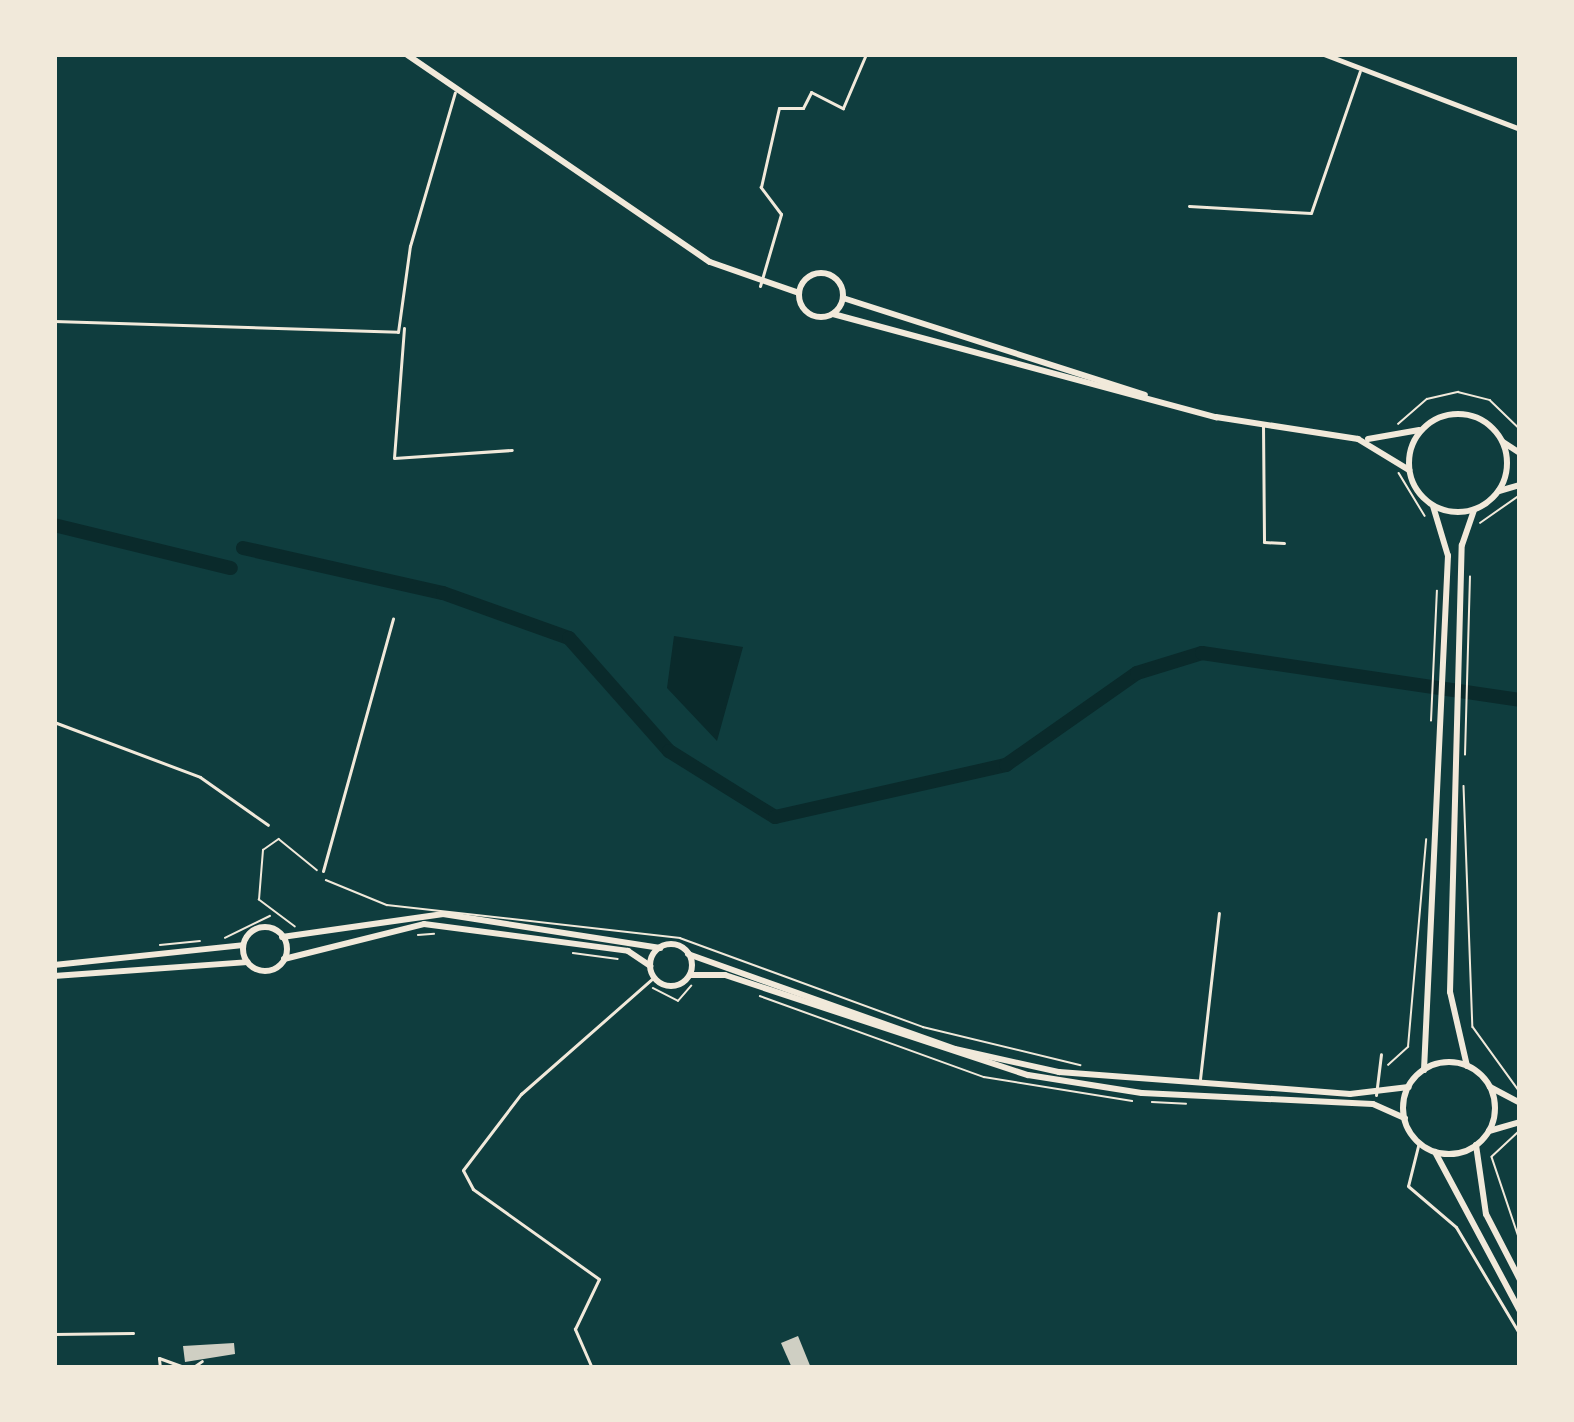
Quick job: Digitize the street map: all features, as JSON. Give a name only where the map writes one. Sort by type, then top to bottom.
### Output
[{"type":"main road","points":[[406,54],[455,91],[760,286],[800,293]]},
{"type":"main road","points":[[800,293],[821,273],[843,298],[1177,406]]},
{"type":"main road","points":[[800,293],[809,313],[833,314],[1177,406],[1358,439],[1390,438],[1465,413],[1520,453]]},
{"type":"main road","points":[[833,314],[843,298]]},
{"type":"main road","points":[[1409,470],[1421,429]]},
{"type":"main road","points":[[54,965],[243,945],[260,928],[282,937],[442,914],[688,954],[1010,1063],[1160,1085],[1376,1095],[1408,1087],[1424,1070],[1434,1010],[1440,602],[1447,542],[1433,506],[1409,470],[1358,439]]},
{"type":"main road","points":[[1499,490],[1503,442]]},
{"type":"main road","points":[[1520,485],[1499,490],[1474,510],[1462,545],[1466,603],[1450,992],[1467,1066],[1490,1087],[1520,1103]]},
{"type":"main road","points":[[1433,506],[1474,510]]},
{"type":"main road","points":[[54,976],[247,962],[268,971],[284,958],[424,924],[628,952],[650,966],[654,977],[675,986],[689,975],[725,975],[1028,1075],[1373,1104],[1405,1118]]},
{"type":"main road","points":[[282,937],[284,958]]},
{"type":"main road","points":[[243,945],[247,962]]},
{"type":"main road","points":[[650,966],[660,948]]},
{"type":"main road","points":[[688,954],[689,975]]},
{"type":"main road","points":[[1424,1070],[1467,1066]]},
{"type":"main road","points":[[1408,1087],[1405,1118],[1419,1142],[1435,1152],[1520,1311]]},
{"type":"main road","points":[[1489,1131],[1490,1087]]},
{"type":"main road","points":[[1435,1152],[1476,1145],[1489,1131],[1520,1126]]},
{"type":"main road","points":[[1476,1145],[1486,1214],[1520,1280]]},
{"type":"street","points":[[760,286],[781,214],[761,188],[779,108],[803,108],[812,92],[843,108],[866,54]]},
{"type":"street","points":[[1324,54],[1520,129]]},
{"type":"street","points":[[1189,206],[1311,213],[1361,69]]},
{"type":"street","points":[[455,91],[410,245],[394,458],[512,451]]},
{"type":"street","points":[[54,321],[403,327]]},
{"type":"street","points":[[1262,424],[1264,542],[1284,543]]},
{"type":"street","points":[[322,871],[392,619]]},
{"type":"street","points":[[54,722],[200,777],[268,825]]},
{"type":"street","points":[[1199,1081],[1219,913]]},
{"type":"street","points":[[592,1368],[575,1329],[599,1280],[473,1189],[464,1167],[521,1094],[654,977]]},
{"type":"street","points":[[1376,1095],[1386,1068],[1381,1054]]},
{"type":"street","points":[[1419,1142],[1408,1186],[1456,1227],[1520,1335]]},
{"type":"street","points":[[54,1334],[133,1333]]},
{"type":"street","points":[[160,1368],[159,1358],[190,1368],[202,1360]]},
{"type":"path","points":[[1390,438],[1417,405],[1458,392],[1490,400],[1520,430]]},
{"type":"path","points":[[1395,463],[1435,526]]},
{"type":"path","points":[[1476,529],[1520,495]]},
{"type":"path","points":[[1464,764],[1470,555]]},
{"type":"path","points":[[1432,725],[1438,586]]},
{"type":"path","points":[[1464,782],[1476,1036],[1520,1092]]},
{"type":"path","points":[[1386,1068],[1408,1050],[1427,824]]},
{"type":"path","points":[[154,947],[230,937],[274,916]]},
{"type":"path","points":[[408,936],[447,935]]},
{"type":"path","points":[[558,950],[634,962]]},
{"type":"path","points":[[1413,978],[1423,979]]},
{"type":"path","points":[[1462,980],[1471,981]]},
{"type":"path","points":[[645,982],[678,1001],[697,982]]},
{"type":"path","points":[[753,994],[984,1077],[1197,1104]]},
{"type":"path","points":[[1520,1126],[1492,1156],[1520,1240]]},
{"type":"water","points":[[674,636],[743,647],[717,741],[667,688]]},
{"type":"building","points":[[798,1336],[811,1368],[792,1368],[781,1343]]},
{"type":"building","points":[[234,1343],[235,1354],[185,1362],[183,1346]]},
{"type":"waterway","points":[[54,525],[231,568]]},
{"type":"waterway","points":[[243,548],[443,593],[569,638],[669,751],[775,817],[1006,765],[1137,673],[1202,653],[1520,700]]}]
